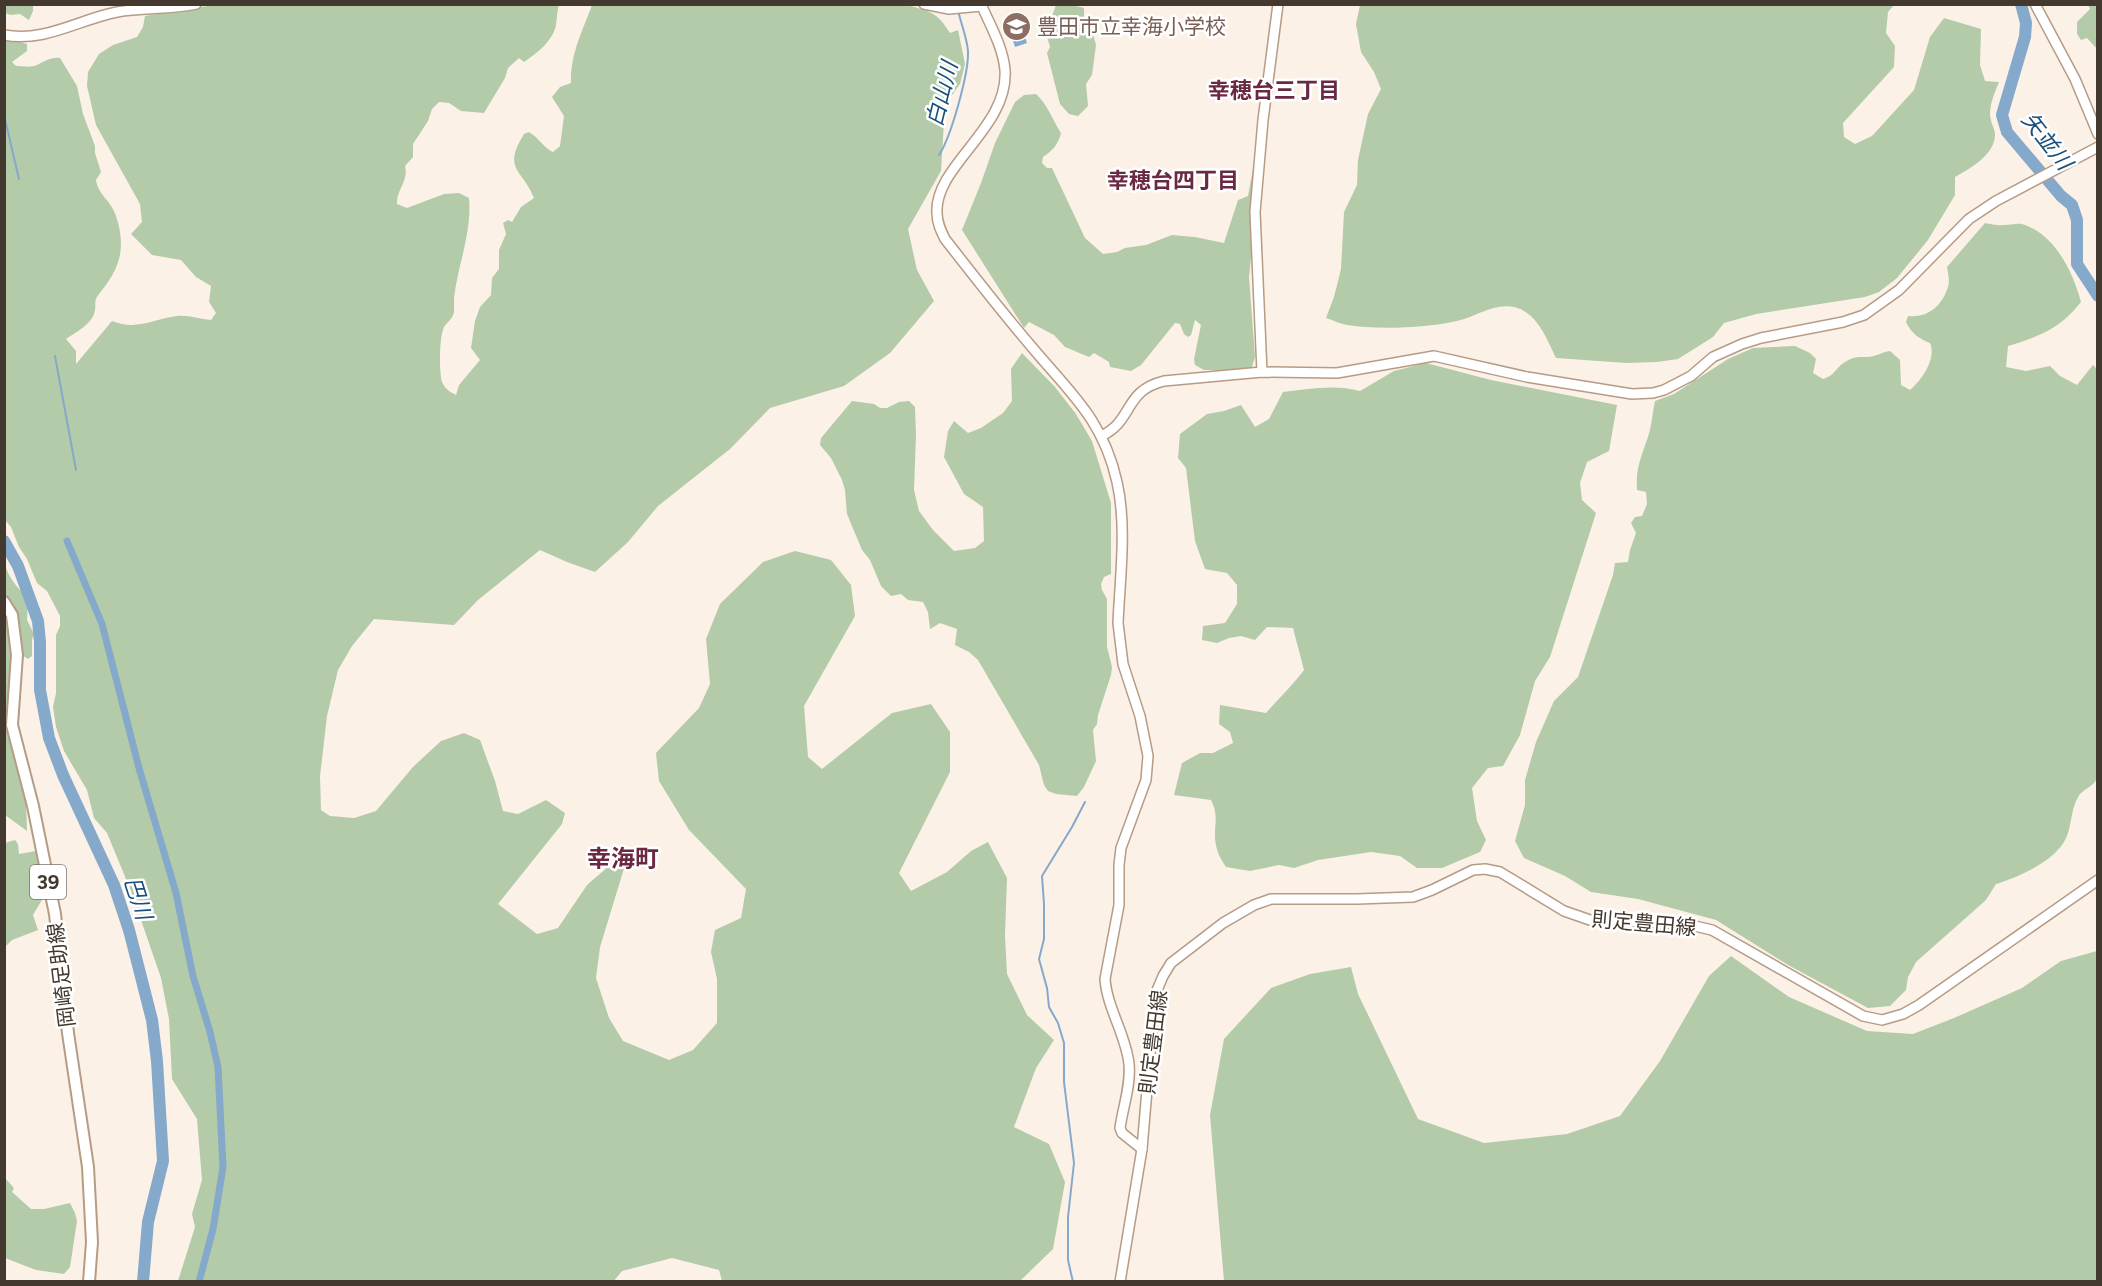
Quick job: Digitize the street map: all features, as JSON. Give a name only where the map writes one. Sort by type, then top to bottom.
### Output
[{"type":"main road","points":[[4,35],[41,34],[64,30],[115,13],[196,4]]},
{"type":"main road","points":[[924,4],[949,9],[982,5],[1003,60],[1004,88],[993,116],[942,188],[936,211],[938,223],[945,239],[962,261],[1086,410],[1101,436],[1113,466],[1120,501],[1118,623],[1123,664],[1140,716],[1148,756],[1146,780],[1121,848],[1119,905],[1105,979],[1106,991],[1129,1061],[1128,1087],[1120,1128],[1122,1133],[1142,1149]]},
{"type":"main road","points":[[1262,372],[1255,212],[1263,120],[1278,4]]},
{"type":"main road","points":[[2035,4],[2075,80],[2097,134]]},
{"type":"main road","points":[[1101,436],[1117,426],[1138,394],[1152,384],[1195,377],[1262,372],[1337,373],[1434,356],[1527,377],[1632,394],[1664,390],[1690,376],[1713,357],[1742,344],[1761,338],[1843,322],[1864,315],[1899,290],[1969,219],[2097,147]]},
{"type":"main road","name":"岡崎足助線","points":[[4,602],[12,615],[17,655],[12,725],[33,806],[55,914],[68,1034],[88,1167],[92,1242],[89,1281]]},
{"type":"main road","name":"則定豊田線","points":[[1120,1281],[1142,1149],[1155,994],[1171,963],[1223,923],[1254,905],[1271,899],[1413,897],[1473,870],[1500,872],[1564,912],[1590,920],[1686,924],[1712,930],[1863,1017],[1882,1020],[1903,1014],[1918,1005],[2097,880]]},
{"type":"green space","points":[[220,4],[559,5],[552,36],[544,46],[524,62],[519,58],[508,68],[505,78],[484,113],[461,111],[449,103],[439,102],[432,109],[428,121],[413,144],[413,157],[405,166],[405,176],[397,204],[407,208],[444,194],[459,193],[469,198],[468,224],[456,285],[454,312],[444,327],[440,346],[442,382],[456,395],[459,385],[480,360],[471,348],[475,321],[480,307],[491,295],[492,278],[499,269],[499,250],[506,234],[503,223],[508,220],[512,222],[521,207],[534,198],[514,162],[518,146],[524,134],[529,132],[553,152],[560,146],[564,116],[552,97],[560,87],[571,83],[575,52],[592,5],[907,5],[937,16],[950,33],[958,30],[965,64],[960,84],[945,105],[941,171],[908,229],[917,270],[934,301],[890,353],[844,386],[770,408],[730,449],[658,506],[628,542],[595,572],[540,550],[478,600],[454,625],[374,619],[352,646],[338,670],[327,716],[320,776],[321,810],[330,816],[354,818],[376,811],[413,767],[441,741],[464,733],[480,740],[503,811],[518,814],[546,800],[565,813],[562,824],[498,904],[537,934],[558,928],[587,885],[616,860],[626,862],[600,947],[596,978],[609,1018],[623,1041],[669,1060],[693,1050],[717,1023],[717,979],[711,952],[715,930],[741,918],[746,889],[689,830],[659,781],[656,753],[699,708],[710,684],[706,639],[720,604],[763,562],[795,551],[831,560],[851,585],[855,616],[804,706],[808,757],[822,769],[892,713],[931,704],[950,732],[950,772],[899,873],[911,891],[947,872],[971,851],[988,842],[1007,878],[1005,936],[1007,974],[1027,1015],[1054,1040],[1036,1068],[1014,1127],[1049,1144],[1065,1182],[1053,1249],[1020,1281],[722,1281],[719,1270],[672,1258],[622,1271],[613,1282],[178,1281],[195,1227],[192,1214],[202,1180],[197,1119],[172,1079],[169,1019],[161,978],[131,891],[107,833],[94,818],[87,790],[64,751],[56,727],[53,707],[56,693],[56,635],[60,626],[60,616],[47,591],[37,583],[11,527],[5,520],[4,40],[27,44],[27,51],[12,62],[16,66],[32,66],[60,58],[77,86],[83,114],[95,146],[101,172],[96,180],[97,185],[114,210],[119,225],[121,250],[117,266],[96,299],[94,315],[84,327],[66,339],[76,351],[76,364],[112,321],[137,325],[181,316],[211,320],[216,313],[209,302],[211,286],[196,277],[181,260],[152,255],[131,234],[142,222],[140,204],[96,125],[87,86],[88,72],[99,54],[113,45],[137,37],[143,27],[145,16]]},
{"type":"green space","points":[[4,5],[33,5],[33,11],[29,20],[20,14],[5,13]]},
{"type":"green space","points":[[1056,5],[1084,8],[1084,18],[1091,27],[1096,45],[1092,75],[1086,84],[1088,106],[1078,116],[1069,114],[1060,104],[1047,53],[1050,47],[1046,33]]},
{"type":"green space","points":[[1360,5],[1894,5],[1888,12],[1886,33],[1895,46],[1894,67],[1843,123],[1844,137],[1855,144],[1872,136],[1914,90],[1930,37],[1944,18],[1981,29],[1980,65],[1985,81],[1999,82],[1990,110],[1995,133],[1994,141],[1981,160],[1955,177],[1955,195],[1928,240],[1897,278],[1879,292],[1865,297],[1756,314],[1724,323],[1713,337],[1678,359],[1626,363],[1556,358],[1535,320],[1522,310],[1506,306],[1457,321],[1431,325],[1387,328],[1344,324],[1326,318],[1341,269],[1344,212],[1357,185],[1358,160],[1368,114],[1381,89],[1374,72],[1361,52],[1356,24]]},
{"type":"green space","points":[[2088,5],[2097,5],[2097,49],[2087,38],[2081,40],[2077,34],[2077,22],[2090,9]]},
{"type":"green space","points":[[1036,94],[1047,107],[1061,133],[1055,147],[1043,157],[1042,163],[1047,168],[1052,168],[1085,238],[1103,254],[1146,245],[1172,235],[1224,243],[1238,200],[1248,196],[1258,142],[1263,141],[1249,277],[1255,357],[1251,370],[1204,370],[1195,365],[1194,359],[1201,325],[1195,320],[1191,335],[1188,337],[1184,334],[1180,324],[1175,323],[1141,365],[1131,371],[1110,367],[1109,362],[1094,353],[1089,357],[1065,347],[1054,335],[1029,322],[1024,328],[962,230],[995,143],[1015,102],[1024,95]]},
{"type":"green space","points":[[1985,223],[2022,224],[2044,236],[2068,267],[2081,302],[2065,319],[2049,330],[2008,346],[2006,367],[2026,371],[2050,366],[2060,376],[2077,385],[2093,365],[2097,369],[2097,778],[2078,797],[2067,837],[2058,850],[2043,863],[1996,884],[1986,900],[1916,962],[1908,977],[1906,990],[1890,1006],[1868,1008],[1788,965],[1716,920],[1638,899],[1591,892],[1565,876],[1524,858],[1515,841],[1525,805],[1525,780],[1536,742],[1554,701],[1578,677],[1613,575],[1615,563],[1628,562],[1636,533],[1631,523],[1635,517],[1642,516],[1647,504],[1646,492],[1637,490],[1637,473],[1650,430],[1655,401],[1674,394],[1728,359],[1753,348],[1795,346],[1810,353],[1816,359],[1813,373],[1823,379],[1831,376],[1842,364],[1851,359],[1870,357],[1890,351],[1900,360],[1901,385],[1910,390],[1927,369],[1932,349],[1930,343],[1913,333],[1906,322],[1908,316],[1928,313],[1938,305],[1949,285],[1947,267]]},
{"type":"green space","points":[[1022,353],[1055,387],[1076,414],[1092,441],[1111,503],[1111,574],[1104,577],[1101,584],[1107,599],[1107,647],[1112,667],[1097,724],[1093,730],[1096,761],[1084,787],[1077,796],[1048,791],[1044,785],[1039,765],[978,660],[955,645],[957,629],[940,623],[930,629],[928,612],[923,602],[908,600],[901,594],[891,596],[881,586],[870,560],[862,550],[847,514],[842,480],[831,458],[820,445],[821,438],[852,401],[887,408],[899,402],[909,401],[915,407],[914,490],[919,511],[933,530],[954,551],[975,548],[984,541],[983,507],[964,494],[944,457],[948,431],[954,421],[968,433],[981,428],[1003,413],[1012,401],[1011,369]]},
{"type":"green space","points":[[1426,363],[1491,380],[1617,405],[1609,451],[1587,462],[1580,483],[1582,500],[1596,513],[1550,657],[1535,681],[1520,735],[1503,766],[1488,768],[1472,788],[1477,821],[1486,840],[1480,852],[1442,868],[1417,868],[1400,856],[1371,852],[1318,860],[1294,868],[1279,865],[1250,871],[1226,867],[1218,854],[1215,842],[1216,819],[1211,800],[1174,795],[1182,763],[1200,753],[1213,753],[1233,743],[1230,732],[1219,724],[1220,705],[1266,713],[1304,670],[1293,628],[1267,627],[1255,640],[1241,636],[1217,643],[1202,640],[1203,626],[1225,623],[1237,604],[1237,585],[1227,573],[1205,569],[1195,541],[1186,468],[1178,458],[1180,434],[1207,414],[1241,405],[1255,427],[1269,419],[1283,392],[1332,387],[1360,391],[1394,371]]},
{"type":"green space","points":[[4,561],[13,581],[28,597],[27,620],[34,634],[32,656],[28,659],[22,655],[20,631],[5,596]]},
{"type":"green space","points":[[4,613],[12,636],[8,723],[26,801],[27,831],[5,815]]},
{"type":"green space","points":[[15,840],[19,854],[36,851],[46,893],[33,915],[38,930],[12,940],[5,947],[5,843]]},
{"type":"green space","points":[[2097,951],[2097,1281],[1224,1281],[1210,1115],[1224,1039],[1271,988],[1310,974],[1351,967],[1358,994],[1418,1119],[1484,1143],[1567,1134],[1620,1116],[1660,1061],[1709,976],[1731,956],[1789,997],[1867,1031],[1913,1034],[2022,988],[2061,961]]},
{"type":"green space","points":[[5,1178],[14,1188],[12,1192],[31,1209],[44,1209],[70,1203],[77,1221],[70,1267],[64,1274],[36,1270],[5,1258]]},
{"type":"water","points":[[1019,20],[1027,43],[1015,47],[1008,24]]},
{"type":"waterway","name":"矢並川","points":[[2021,4],[2026,23],[2025,37],[2002,115],[2007,132],[2061,196],[2072,205],[2077,220],[2077,264],[2098,296]]},
{"type":"waterway","name":"白山川","points":[[939,155],[954,120],[968,61],[968,51],[958,10]]},
{"type":"waterway","points":[[4,115],[19,179]]},
{"type":"waterway","points":[[55,356],[76,470]]},
{"type":"waterway","name":"巴川","points":[[4,541],[18,566],[38,621],[40,690],[49,738],[63,775],[114,885],[129,930],[152,1020],[163,1161],[148,1222],[143,1282]]},
{"type":"waterway","points":[[67,541],[102,624],[139,768],[176,893],[193,976],[218,1067],[223,1167],[213,1229],[199,1282]]},
{"type":"waterway","points":[[1073,1282],[1068,1260],[1068,1217],[1074,1163],[1064,1082],[1064,1043],[1058,1023],[1049,1007],[1047,988],[1039,959],[1044,939],[1042,876],[1085,802]]},
{"type":"place","name":"豊田市立幸海小学校","points":[[1016,26]]},
{"type":"district","name":"幸穂台三丁目","points":[[1274,90]]},
{"type":"district","name":"幸穂台四丁目","points":[[1173,180]]},
{"type":"district","name":"幸海町","points":[[623,858]]}]
